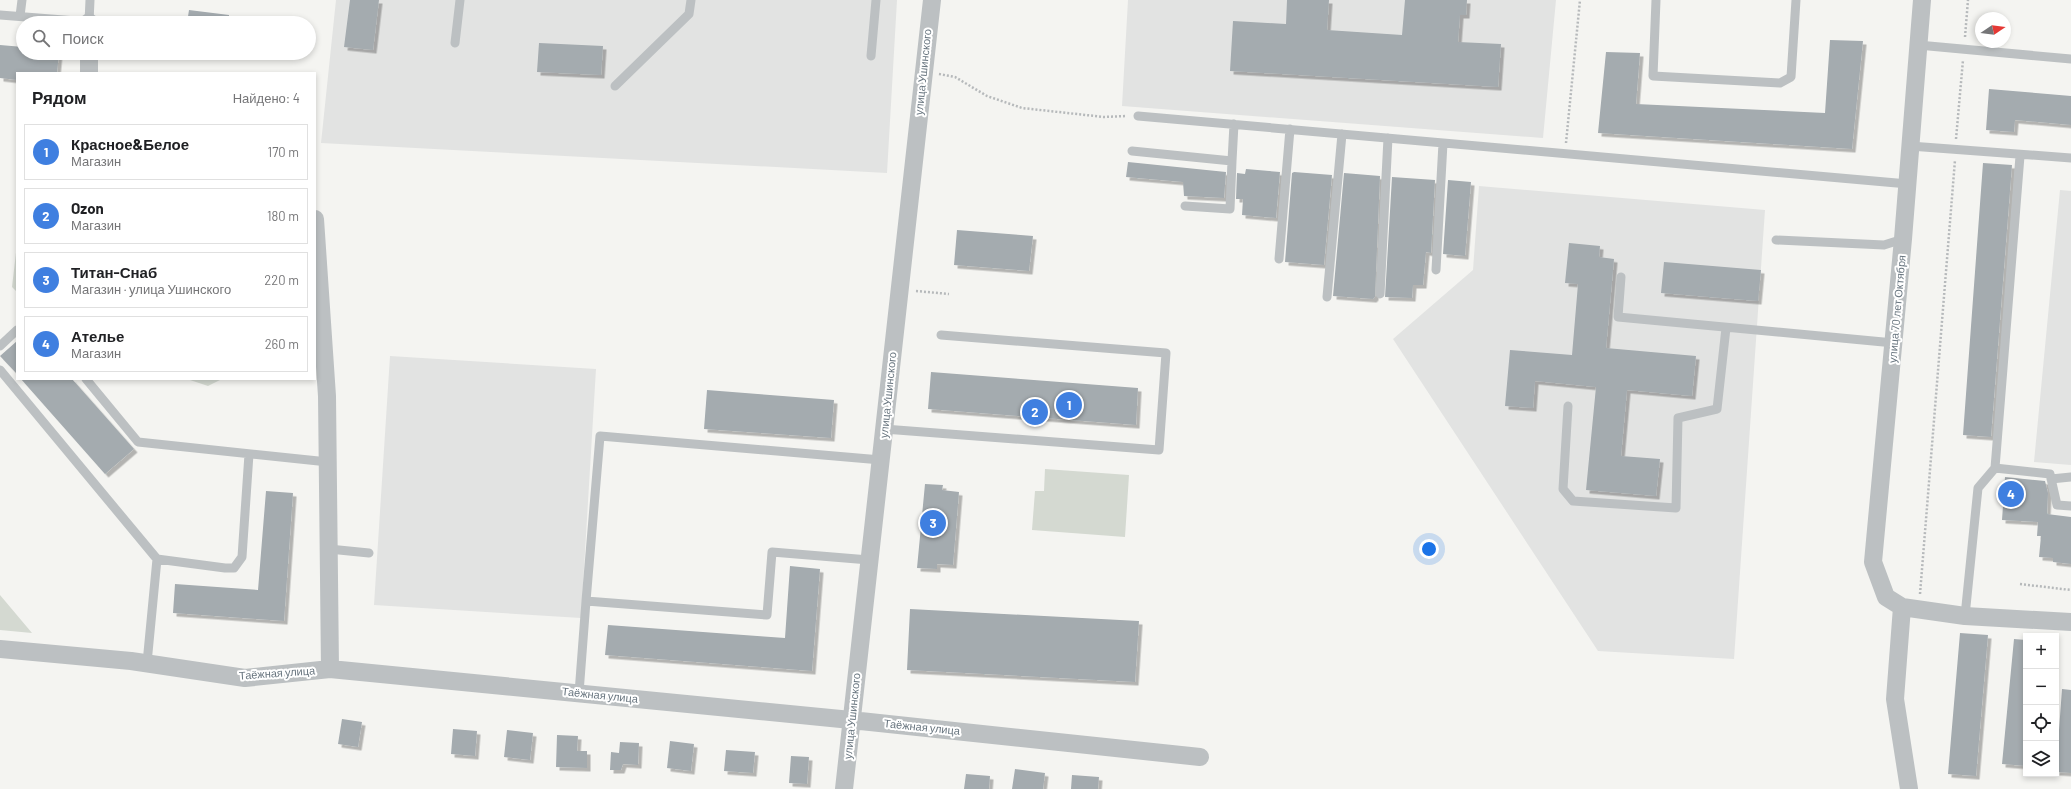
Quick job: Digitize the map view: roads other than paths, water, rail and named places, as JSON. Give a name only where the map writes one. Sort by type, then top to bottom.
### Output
[{"type":"street","name":"улица Ушинского","points":[[844,789],[932,0]]},
{"type":"street","name":"улица 70 лет Октября","points":[[1911,608],[1886,597],[1873,562],[1908,184],[1922,0]]},
{"type":"street","points":[[89,60],[89,72]]},
{"type":"street","points":[[316,234],[327,396],[330,669]]},
{"type":"street","points":[[1908,789],[1894,699],[1911,608],[1965,616],[2071,622]]},
{"type":"street","name":"Таёжная улица","points":[[0,649],[147,663],[245,678],[330,669],[851,720],[1200,757]]},
{"type":"lane","points":[[0,15],[20,16],[22,0]]},
{"type":"lane","points":[[89,16],[90,0]]},
{"type":"lane","points":[[456,43],[460,0]]},
{"type":"lane","points":[[615,86],[689,14],[691,0]]},
{"type":"lane","points":[[871,56],[876,0]]},
{"type":"lane","points":[[1656,0],[1653,76],[1780,83],[1791,77],[1796,0]]},
{"type":"lane","points":[[1918,45],[2071,59]]},
{"type":"lane","points":[[1138,116],[1908,184]]},
{"type":"lane","points":[[1185,206],[1230,209],[1234,124]]},
{"type":"lane","points":[[1279,260],[1290,129]]},
{"type":"lane","points":[[1326,297],[1342,134]]},
{"type":"lane","points":[[1380,294],[1388,138]]},
{"type":"lane","points":[[1436,270],[1443,143]]},
{"type":"lane","points":[[1910,146],[2020,156],[2071,158]]},
{"type":"lane","points":[[1132,151],[1232,161]]},
{"type":"lane","points":[[1965,616],[1978,488],[1995,468],[2020,156]]},
{"type":"lane","points":[[1776,240],[1884,245],[1903,239]]},
{"type":"lane","points":[[1621,277],[1618,317],[1894,343]]},
{"type":"lane","points":[[1568,406],[1563,488],[1573,501],[1676,508],[1678,418],[1717,409],[1726,328]]},
{"type":"lane","points":[[0,346],[16,331]]},
{"type":"lane","points":[[884,429],[1158,450],[1166,353],[941,335]]},
{"type":"lane","points":[[0,370],[157,559],[234,568],[242,557],[249,454]]},
{"type":"lane","points":[[87,380],[138,442],[328,462]]},
{"type":"lane","points":[[579,693],[600,436],[881,460]]},
{"type":"lane","points":[[1995,468],[2050,474],[2057,505],[2071,506]]},
{"type":"lane","points":[[2052,479],[2071,477]]},
{"type":"lane","points":[[329,549],[370,552]]},
{"type":"lane","points":[[586,601],[767,614],[772,552],[869,560]]},
{"type":"lane","points":[[147,663],[157,559]]},
{"type":"place","name":"Красное&Белое","points":[[1069,405]]},
{"type":"place","name":"Ozon","points":[[1035,412]]},
{"type":"place","name":"Ателье","points":[[2011,494]]},
{"type":"place","name":"Титан-Снаб","points":[[933,523]]}]
